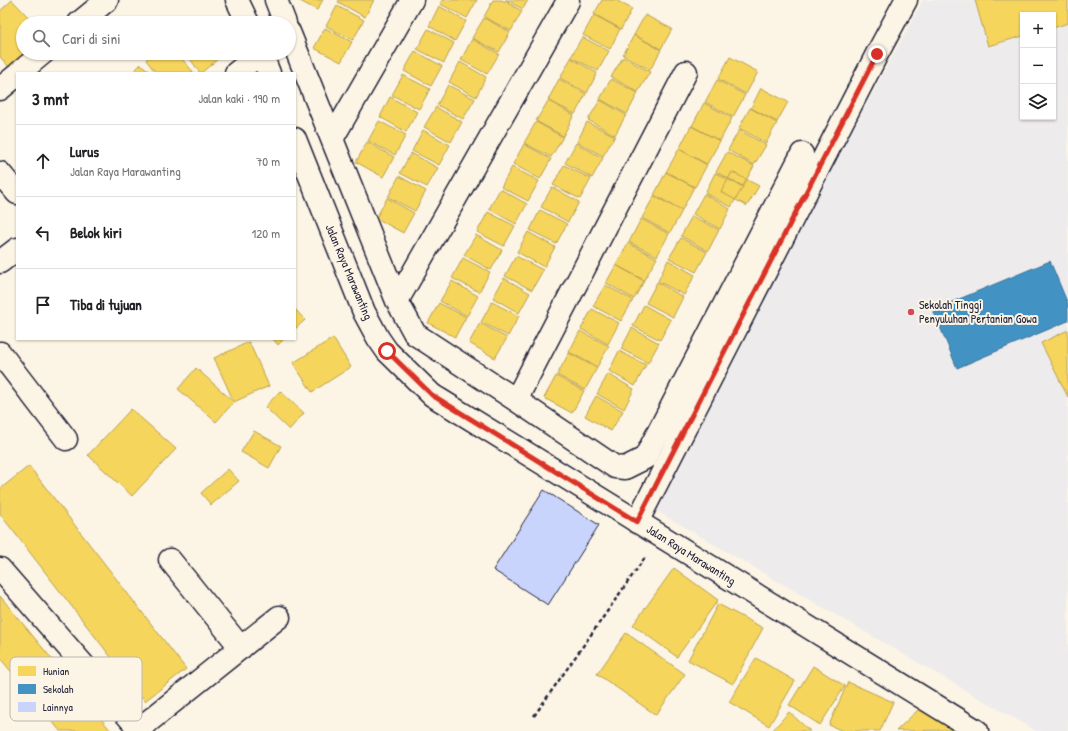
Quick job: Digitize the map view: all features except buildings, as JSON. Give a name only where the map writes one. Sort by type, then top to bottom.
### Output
[{"type":"street","points":[[88,16],[107,0]]},
{"type":"street","points":[[237,0],[245,16]]},
{"type":"street","points":[[276,0],[283,16]]},
{"type":"street","points":[[332,139],[412,0]]},
{"type":"street","points":[[637,522],[873,61],[906,0]]},
{"type":"street","points":[[397,301],[568,1]]},
{"type":"street","points":[[296,49],[397,301],[415,334],[615,467],[625,468],[645,458],[802,154]]},
{"type":"street","points":[[20,72],[35,60]]},
{"type":"street","points":[[237,72],[252,60]]},
{"type":"street","points":[[264,60],[269,72]]},
{"type":"street","points":[[516,400],[686,72]]},
{"type":"street","points":[[0,89],[16,76]]},
{"type":"street","name":"Jalan Raya Marawanting","points":[[296,142],[364,312],[378,338],[387,351],[432,395],[977,731]]},
{"type":"street","points":[[0,173],[16,193]]},
{"type":"street","points":[[0,262],[16,250]]},
{"type":"street","points":[[0,353],[66,439]]},
{"type":"street","points":[[170,560],[240,648]]},
{"type":"street","points":[[0,569],[75,657]]},
{"type":"street","points":[[129,721],[137,730],[279,617]]},
{"type":"path","points":[[534,716],[660,536]]},
{"type":"shaded area","name":"Sekolah Tinggi Penyuluhan Pertanian Gowa","points":[[923,0],[1068,0],[1068,731],[1036,731],[648,506]]},
{"type":"place","name":"Sekolah Tinggi Penyuluhan Pertanian Gowa","points":[[911,312]]},
{"type":"route","points":[[387,351],[432,395],[637,522],[877,54]]}]
